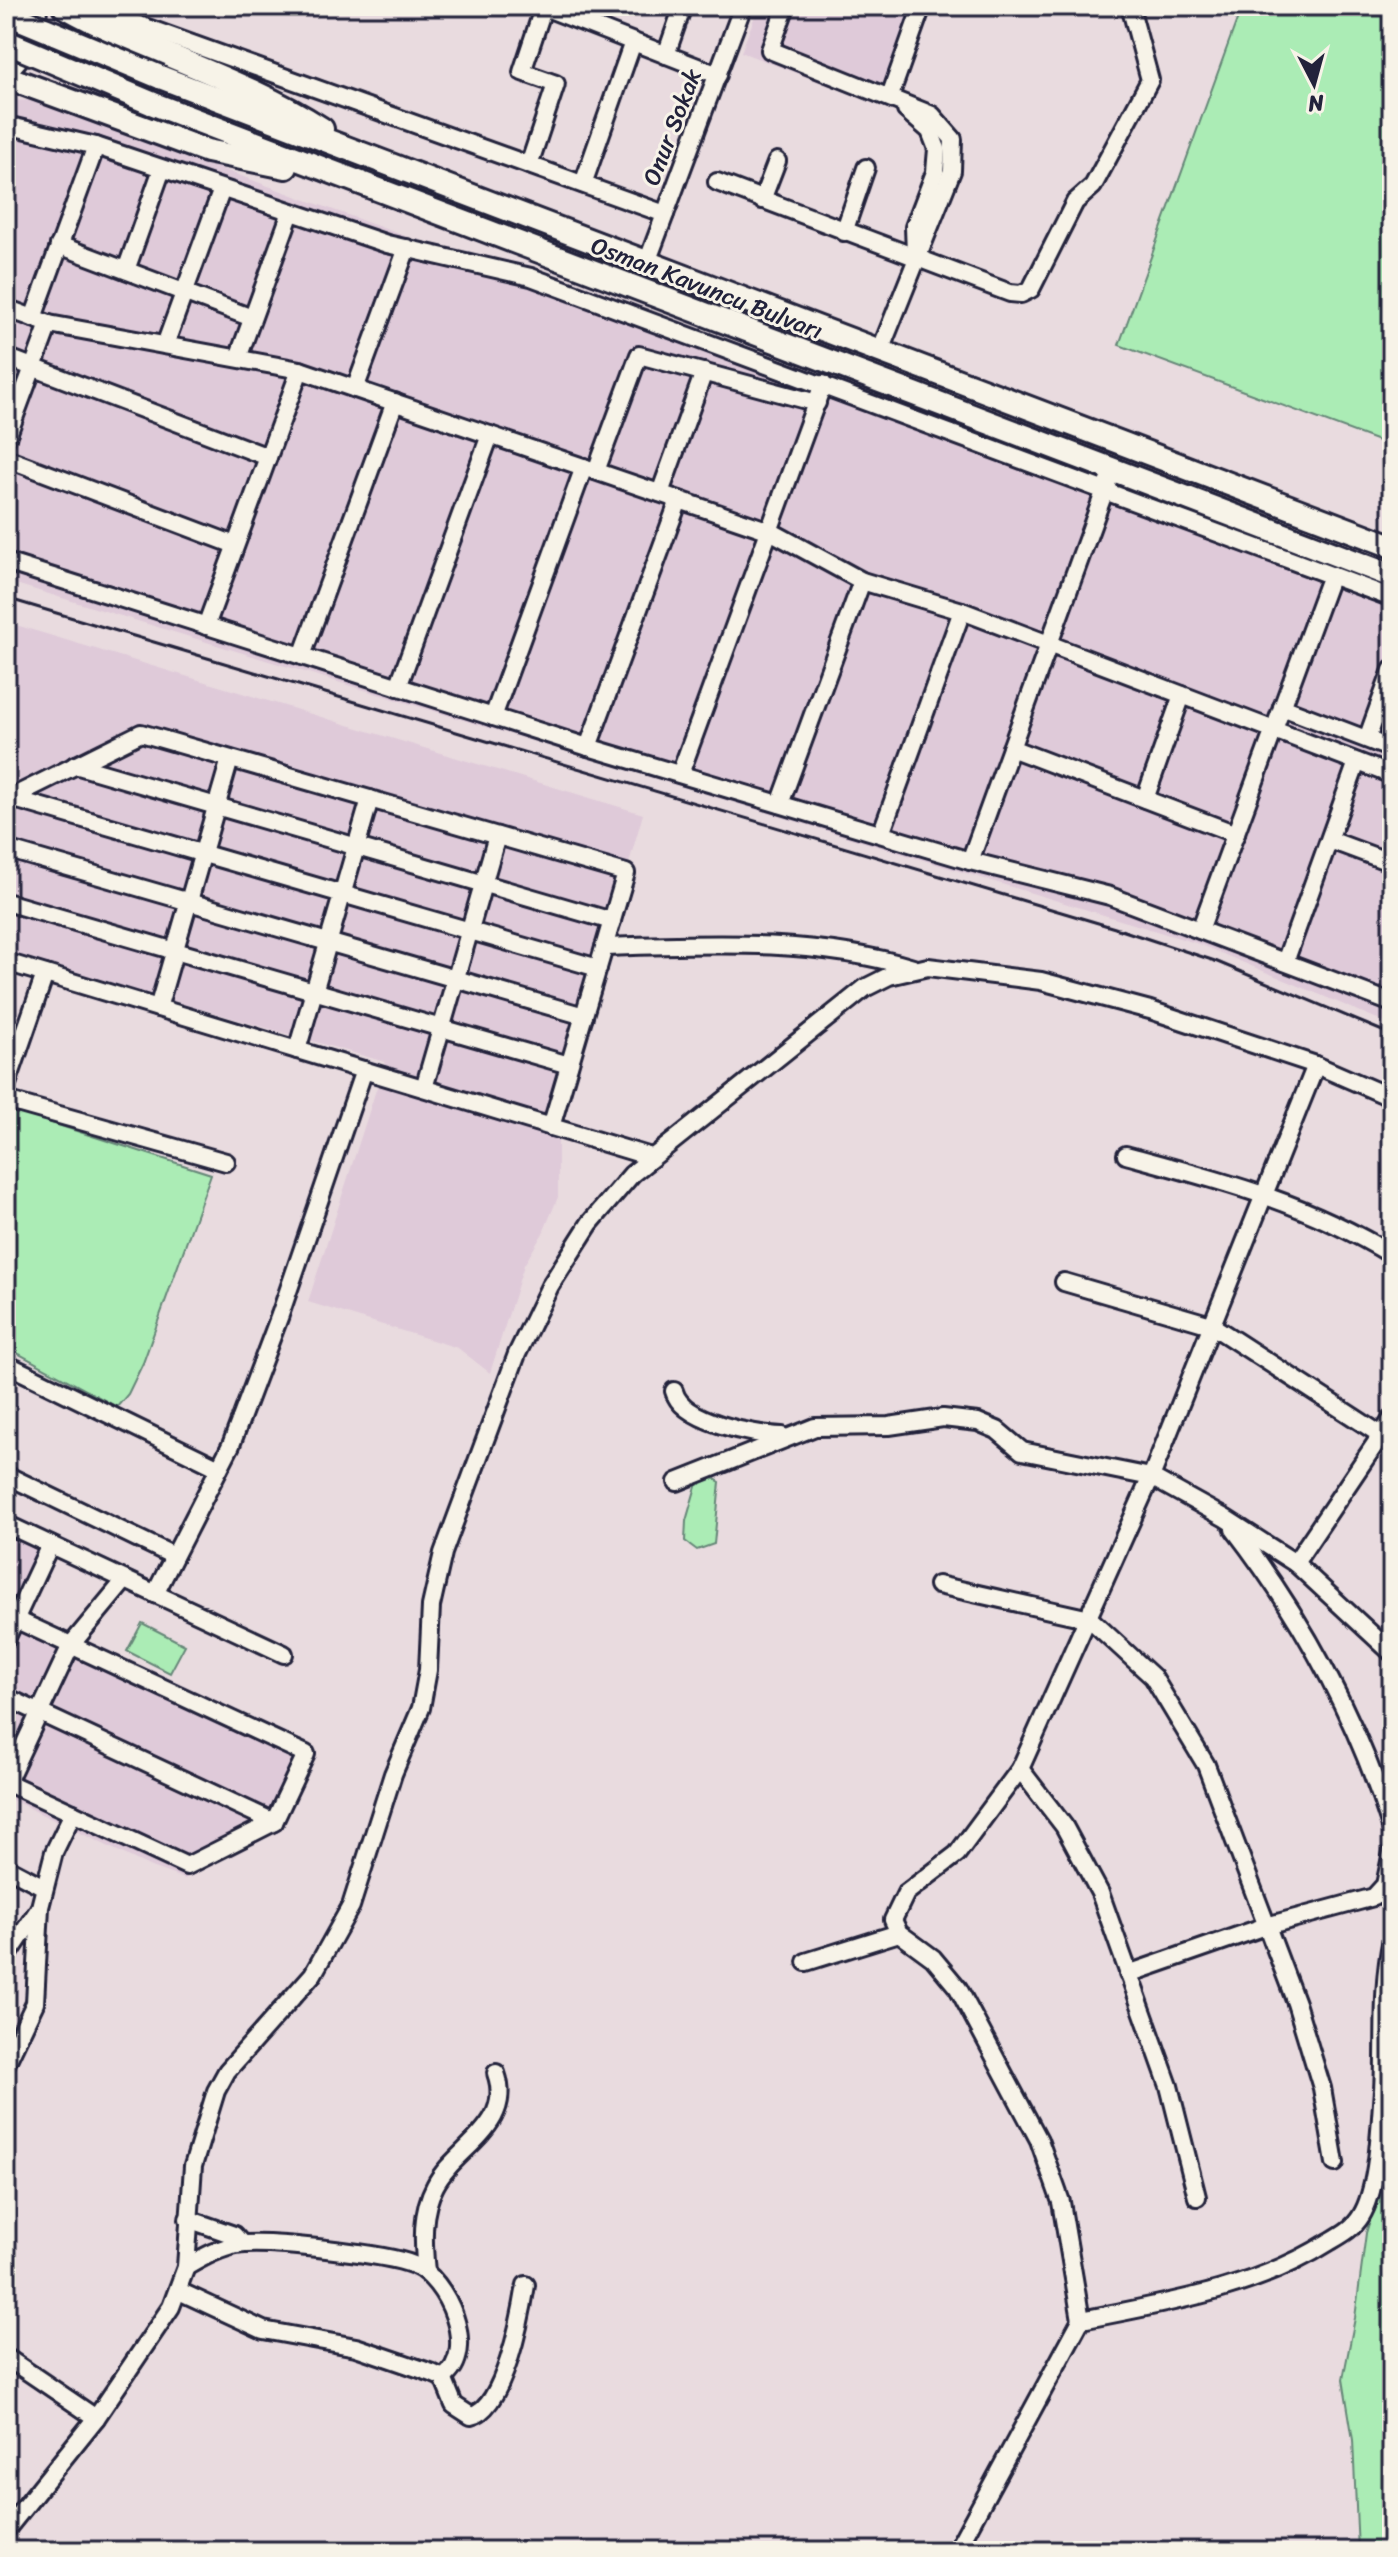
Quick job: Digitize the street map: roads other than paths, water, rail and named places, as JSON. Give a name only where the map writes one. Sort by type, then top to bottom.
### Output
[{"type":"highway","points":[[64,6],[94,23],[279,101],[360,153]]},
{"type":"highway","name":"Osman Kavuncu Bulvarı","points":[[6,13],[160,77],[646,265],[1392,546]]},
{"type":"highway","name":"Osman Kavuncu Bulvarı","points":[[6,42],[151,103],[1109,480],[1392,576]]},
{"type":"highway","points":[[6,75],[207,151],[349,181]]},
{"type":"street","points":[[6,75],[29,48],[36,29],[38,6]]},
{"type":"street","points":[[108,6],[120,18],[665,214]]},
{"type":"street","points":[[666,55],[683,6]]},
{"type":"street","name":"Onur Sokak","points":[[646,265],[743,6]]},
{"type":"street","points":[[786,6],[770,50],[890,96],[926,126],[937,145],[935,172],[914,227],[915,258],[880,351]]},
{"type":"street","points":[[890,96],[922,6]]},
{"type":"street","points":[[717,182],[1014,294],[1031,289],[1075,202],[1093,186],[1150,80],[1130,6]]},
{"type":"street","points":[[529,165],[556,84],[522,72],[544,7],[718,75]]},
{"type":"street","points":[[583,184],[633,42]]},
{"type":"street","points":[[6,125],[96,146],[407,248],[531,277],[823,384],[1109,480],[1392,598]]},
{"type":"street","points":[[6,440],[33,367],[59,245],[96,146]]},
{"type":"street","points":[[762,200],[777,161]]},
{"type":"street","points":[[844,232],[866,168]]},
{"type":"street","points":[[126,270],[162,169]]},
{"type":"street","points":[[165,345],[222,189]]},
{"type":"street","points":[[238,358],[291,212]]},
{"type":"street","points":[[59,245],[252,318]]},
{"type":"street","points":[[355,389],[407,248]]},
{"type":"street","points":[[6,308],[41,321],[300,370],[395,402],[770,531],[862,581],[962,611],[1392,775]]},
{"type":"street","points":[[493,717],[590,469],[639,355],[817,403]]},
{"type":"street","points":[[6,357],[268,457]]},
{"type":"street","points":[[206,626],[300,370]]},
{"type":"street","points":[[660,493],[704,372]]},
{"type":"street","points":[[680,774],[823,384]]},
{"type":"street","points":[[302,656],[395,402]]},
{"type":"street","points":[[398,687],[490,435]]},
{"type":"street","points":[[6,458],[235,545]]},
{"type":"street","points":[[970,861],[1109,480]]},
{"type":"street","points":[[588,747],[679,500]]},
{"type":"street","points":[[6,562],[588,747],[970,861],[1110,896],[1392,1003]]},
{"type":"street","points":[[1200,930],[1331,575]]},
{"type":"street","points":[[780,804],[862,581]]},
{"type":"street","points":[[881,834],[962,611]]},
{"type":"street","points":[[1367,739],[1392,670]]},
{"type":"street","points":[[1145,799],[1182,695]]},
{"type":"street","points":[[1282,707],[1392,749]]},
{"type":"street","points":[[8,799],[141,733],[626,873],[551,1127]]},
{"type":"street","points":[[1011,748],[1236,834]]},
{"type":"street","points":[[158,1008],[230,759]]},
{"type":"street","points":[[1285,962],[1357,762]]},
{"type":"street","points":[[75,765],[612,921]]},
{"type":"street","points":[[8,799],[598,968]]},
{"type":"street","points":[[297,1050],[370,799]]},
{"type":"street","points":[[424,1088],[497,836]]},
{"type":"street","points":[[1330,840],[1392,863]]},
{"type":"street","points":[[6,849],[584,1016]]},
{"type":"street","points":[[6,902],[569,1065]]},
{"type":"street","points":[[604,947],[820,950],[869,956],[914,969],[956,968],[1060,985],[1150,1010],[1316,1065],[1392,1098]]},
{"type":"street","points":[[6,962],[651,1157]]},
{"type":"street","points":[[6,2528],[96,2418],[179,2291],[186,2267],[196,2149],[221,2081],[306,1984],[351,1906],[393,1774],[421,1708],[428,1670],[431,1606],[443,1553],[527,1331],[550,1286],[590,1223],[651,1157],[865,988],[914,969]]},
{"type":"street","points":[[6,1087],[45,974]]},
{"type":"street","points":[[956,2551],[1081,2320],[1061,2202],[1039,2140],[951,1978],[933,1958],[899,1933],[893,1920],[901,1898],[957,1854],[1020,1769],[1090,1619],[1151,1477],[1316,1065]]},
{"type":"street","points":[[155,1594],[219,1468],[280,1315],[364,1070]]},
{"type":"street","points":[[6,1100],[226,1162]]},
{"type":"street","points":[[1126,1155],[1265,1193],[1326,1219],[1392,1255]]},
{"type":"street","points":[[1064,1282],[1211,1325],[1387,1438]]},
{"type":"street","points":[[6,1364],[219,1468]]},
{"type":"street","points":[[674,1391],[684,1408],[714,1421],[747,1432],[787,1436]]},
{"type":"street","points":[[677,1482],[787,1436],[824,1425],[889,1426],[954,1418],[989,1426],[1022,1451],[1151,1477],[1225,1518],[1295,1563],[1392,1653]]},
{"type":"street","points":[[1295,1563],[1387,1438],[1392,1419]]},
{"type":"street","points":[[6,1475],[174,1556]]},
{"type":"street","points":[[1225,1518],[1268,1575],[1320,1659],[1362,1746],[1392,1830]]},
{"type":"street","points":[[6,1524],[284,1654]]},
{"type":"street","points":[[6,1639],[11,1617],[50,1545]]},
{"type":"street","points":[[11,1617],[71,1645],[306,1754],[274,1822],[187,1866],[6,1783],[71,1645],[125,1580]]},
{"type":"street","points":[[938,1585],[1090,1619],[1153,1677],[1206,1765],[1296,2003],[1322,2088],[1335,2163]]},
{"type":"street","points":[[6,1697],[274,1822]]},
{"type":"street","points":[[1020,1769],[1050,1806],[1088,1867],[1111,1919],[1169,2086],[1197,2197]]},
{"type":"street","points":[[6,2064],[35,2003],[40,1907],[44,1887],[54,1852],[73,1813]]},
{"type":"street","points":[[1128,1974],[1266,1926],[1378,1895],[1385,1885],[1392,1852]]},
{"type":"street","points":[[6,1867],[44,1887]]},
{"type":"street","points":[[6,1958],[40,1907]]},
{"type":"street","points":[[806,1962],[899,1933]]},
{"type":"street","points":[[1081,2320],[1204,2295],[1253,2280],[1323,2247],[1358,2221],[1368,2199],[1380,2125],[1384,1993],[1392,1939]]},
{"type":"street","points":[[426,2272],[424,2238],[429,2198],[446,2169],[474,2144],[490,2121],[499,2096],[496,2073]]},
{"type":"street","points":[[188,2219],[234,2235],[242,2244]]},
{"type":"street","points":[[186,2267],[222,2249],[242,2244],[406,2262],[426,2272],[436,2284],[461,2334],[460,2356],[443,2378]]},
{"type":"street","points":[[179,2291],[263,2330],[356,2347],[443,2378],[454,2405],[464,2413],[475,2415],[489,2405],[497,2392],[526,2285]]},
{"type":"street","points":[[6,2357],[96,2418]]},
{"type":"railway","points":[[6,598],[1115,928],[1215,961],[1392,1035]]}]
